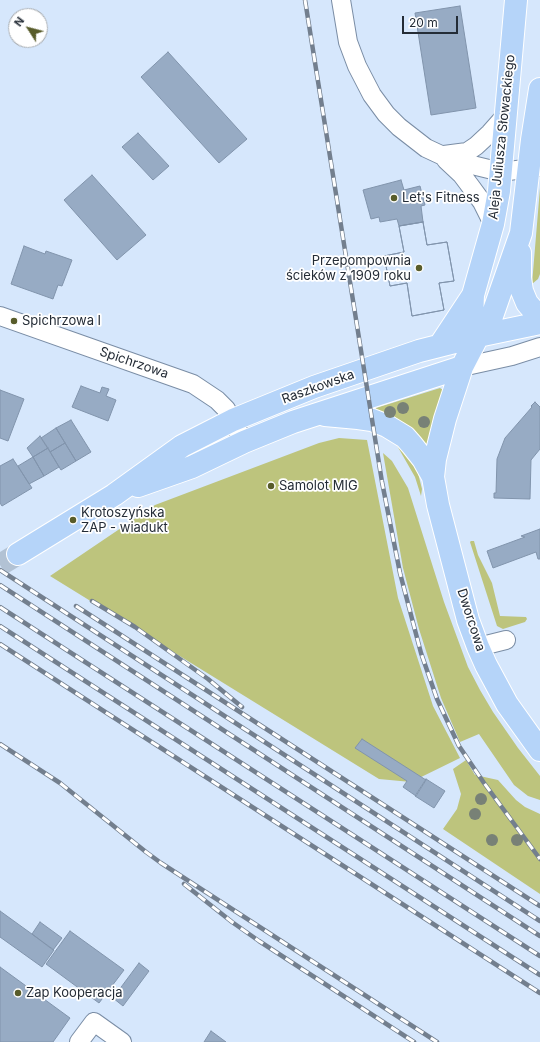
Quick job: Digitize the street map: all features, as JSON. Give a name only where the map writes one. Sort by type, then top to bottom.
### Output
[{"type":"main road","name":"Aleja Juliusza Słowackiego","points":[[478,336],[472,318],[473,295],[494,224],[501,172],[516,0]]},
{"type":"main road","points":[[462,367],[478,336],[485,329],[491,319],[521,233],[534,167],[540,89]]},
{"type":"main road","points":[[521,233],[520,286],[527,303],[540,314]]},
{"type":"main road","name":"Aleja Juliusza Słowackiego","points":[[440,345],[473,295]]},
{"type":"main road","name":"Raszkowska","points":[[18,554],[114,495],[182,446],[233,420],[314,387],[419,351],[478,336],[540,323]]},
{"type":"main road","name":"Raszkowska","points":[[114,495],[192,467],[244,442],[293,422],[462,367]]},
{"type":"main road","name":"Dworcowa","points":[[462,367],[445,419],[435,459],[433,476],[438,505],[468,620],[478,647],[507,704],[540,750]]},
{"type":"main road","name":"Dworcowa","points":[[313,415],[339,415],[372,420],[387,426],[404,437],[412,445],[423,459],[433,476]]},
{"type":"street","points":[[341,0],[348,42],[357,66],[372,95],[386,114],[399,127],[426,148],[464,163],[501,172],[534,167]]},
{"type":"street","points":[[441,155],[467,152],[490,133],[506,115]]},
{"type":"street","points":[[441,155],[467,181],[482,202],[494,224]]},
{"type":"street","name":"Spichrzowa","points":[[0,316],[186,381],[217,400],[226,409],[244,442]]},
{"type":"street","name":"Raszkowska","points":[[462,367],[512,356],[540,347]]},
{"type":"street","points":[[478,647],[506,640]]},
{"type":"street","points":[[79,1042],[94,1022],[122,1042]]},
{"type":"green space","points":[[540,188],[540,274],[538,279],[532,284]]},
{"type":"green space","points":[[440,388],[443,390],[428,450],[414,432],[403,423],[376,411],[376,408]]},
{"type":"green space","points":[[339,438],[367,440],[398,598],[433,706],[460,758],[411,782],[379,779],[50,576],[155,505],[319,443]]},
{"type":"green space","points":[[395,442],[417,469],[422,489],[421,496],[415,477]]},
{"type":"green space","points":[[383,453],[392,461],[408,488],[444,602],[468,667],[493,712],[540,776],[540,800],[528,796],[514,785],[479,734],[460,742],[441,698],[419,629],[403,568]]},
{"type":"green space","points":[[474,541],[478,555],[492,583],[500,616],[526,617],[527,619],[525,622],[503,629],[497,626],[470,542]]},
{"type":"green space","points":[[466,760],[475,775],[498,780],[516,800],[525,807],[540,814],[540,894],[443,829],[457,809],[461,794],[453,769]]},
{"type":"building","points":[[460,6],[476,108],[431,115],[415,13]]},
{"type":"building","points":[[168,52],[247,139],[219,163],[141,77]]},
{"type":"building","points":[[138,133],[169,166],[153,180],[122,147]]},
{"type":"building","points":[[92,175],[146,235],[117,260],[64,200]]},
{"type":"building","name":"Let's Fitness","points":[[401,180],[404,190],[420,186],[425,205],[421,206],[423,222],[399,226],[397,219],[380,222],[379,217],[371,219],[363,190]]},
{"type":"building","name":"Przepompownia ścieków z 1909 roku","points":[[423,222],[427,245],[447,242],[454,281],[439,283],[444,310],[412,316],[407,283],[390,286],[384,256],[404,252],[399,226]]},
{"type":"building","name":"Przepompownia ścieków z 1909 roku","points":[[423,222],[427,245],[447,242],[454,281],[439,283],[444,310],[412,316],[407,283],[390,286],[384,256],[404,252],[399,226]]},
{"type":"building","points":[[24,246],[45,254],[46,251],[72,260],[62,286],[58,285],[53,299],[11,284]]},
{"type":"building","points":[[81,386],[100,393],[102,387],[109,389],[106,396],[116,400],[108,421],[72,407]]},
{"type":"building","points":[[0,390],[24,399],[8,441],[0,438]]},
{"type":"building","points":[[535,402],[540,407],[540,449],[531,460],[530,499],[494,498],[494,493],[496,493],[497,459],[505,438]]},
{"type":"building","points":[[71,420],[91,452],[76,461],[56,428]]},
{"type":"building","points":[[56,428],[65,443],[50,452],[41,438]]},
{"type":"building","points":[[40,436],[48,448],[33,457],[27,448]]},
{"type":"building","points":[[65,443],[76,461],[61,470],[50,452]]},
{"type":"building","points":[[48,448],[59,467],[44,476],[33,457]]},
{"type":"building","points":[[33,457],[44,476],[29,484],[18,466]]},
{"type":"building","points":[[13,459],[32,488],[2,506],[0,503],[0,466]]},
{"type":"building","points":[[540,529],[540,559],[538,559],[536,552],[493,568],[487,551],[525,537],[521,536]]},
{"type":"building","points":[[362,739],[426,780],[416,796],[403,787],[407,781],[355,748]]},
{"type":"building","points":[[426,779],[445,791],[434,808],[415,796]]},
{"type":"building","points":[[0,911],[54,950],[42,967],[0,937]]},
{"type":"building","points":[[40,922],[62,938],[53,950],[32,934]]},
{"type":"building","points":[[70,931],[124,970],[99,1003],[46,964]]},
{"type":"building","points":[[139,963],[149,971],[123,1006],[113,998]]},
{"type":"building","name":"Zap Kooperacja","points":[[0,967],[70,1018],[53,1042],[0,1042]]},
{"type":"building","points":[[211,1031],[226,1042],[204,1042]]},
{"type":"tunnel","points":[[0,565],[18,554]]},
{"type":"railway","points":[[305,0],[382,482],[400,573],[421,653],[437,699],[459,746],[484,783],[540,859]]},
{"type":"railway","points":[[0,570],[540,921]]},
{"type":"railway","points":[[0,585],[540,936]]},
{"type":"railway","points":[[92,601],[135,627],[208,679],[242,707]]},
{"type":"railway","points":[[76,606],[540,906]]},
{"type":"railway","points":[[0,607],[540,956]]},
{"type":"railway","points":[[0,626],[540,975]]},
{"type":"railway","points":[[0,644],[540,993]]},
{"type":"railway","points":[[0,744],[60,783],[161,863],[437,1042]]},
{"type":"railway","points":[[184,884],[232,922],[259,941],[414,1042]]},
{"type":"place","name":"Let's Fitness","points":[[394,198]]},
{"type":"place","name":"Przepompownia ścieków z 1909 roku","points":[[419,268]]},
{"type":"place","name":"Spichrzowa I","points":[[14,321]]},
{"type":"place","name":"Samolot MIG","points":[[271,486]]},
{"type":"place","name":"Krotoszyńska ZAP - wiadukt","points":[[73,520]]},
{"type":"place","name":"Zap Kooperacja","points":[[18,993]]}]
